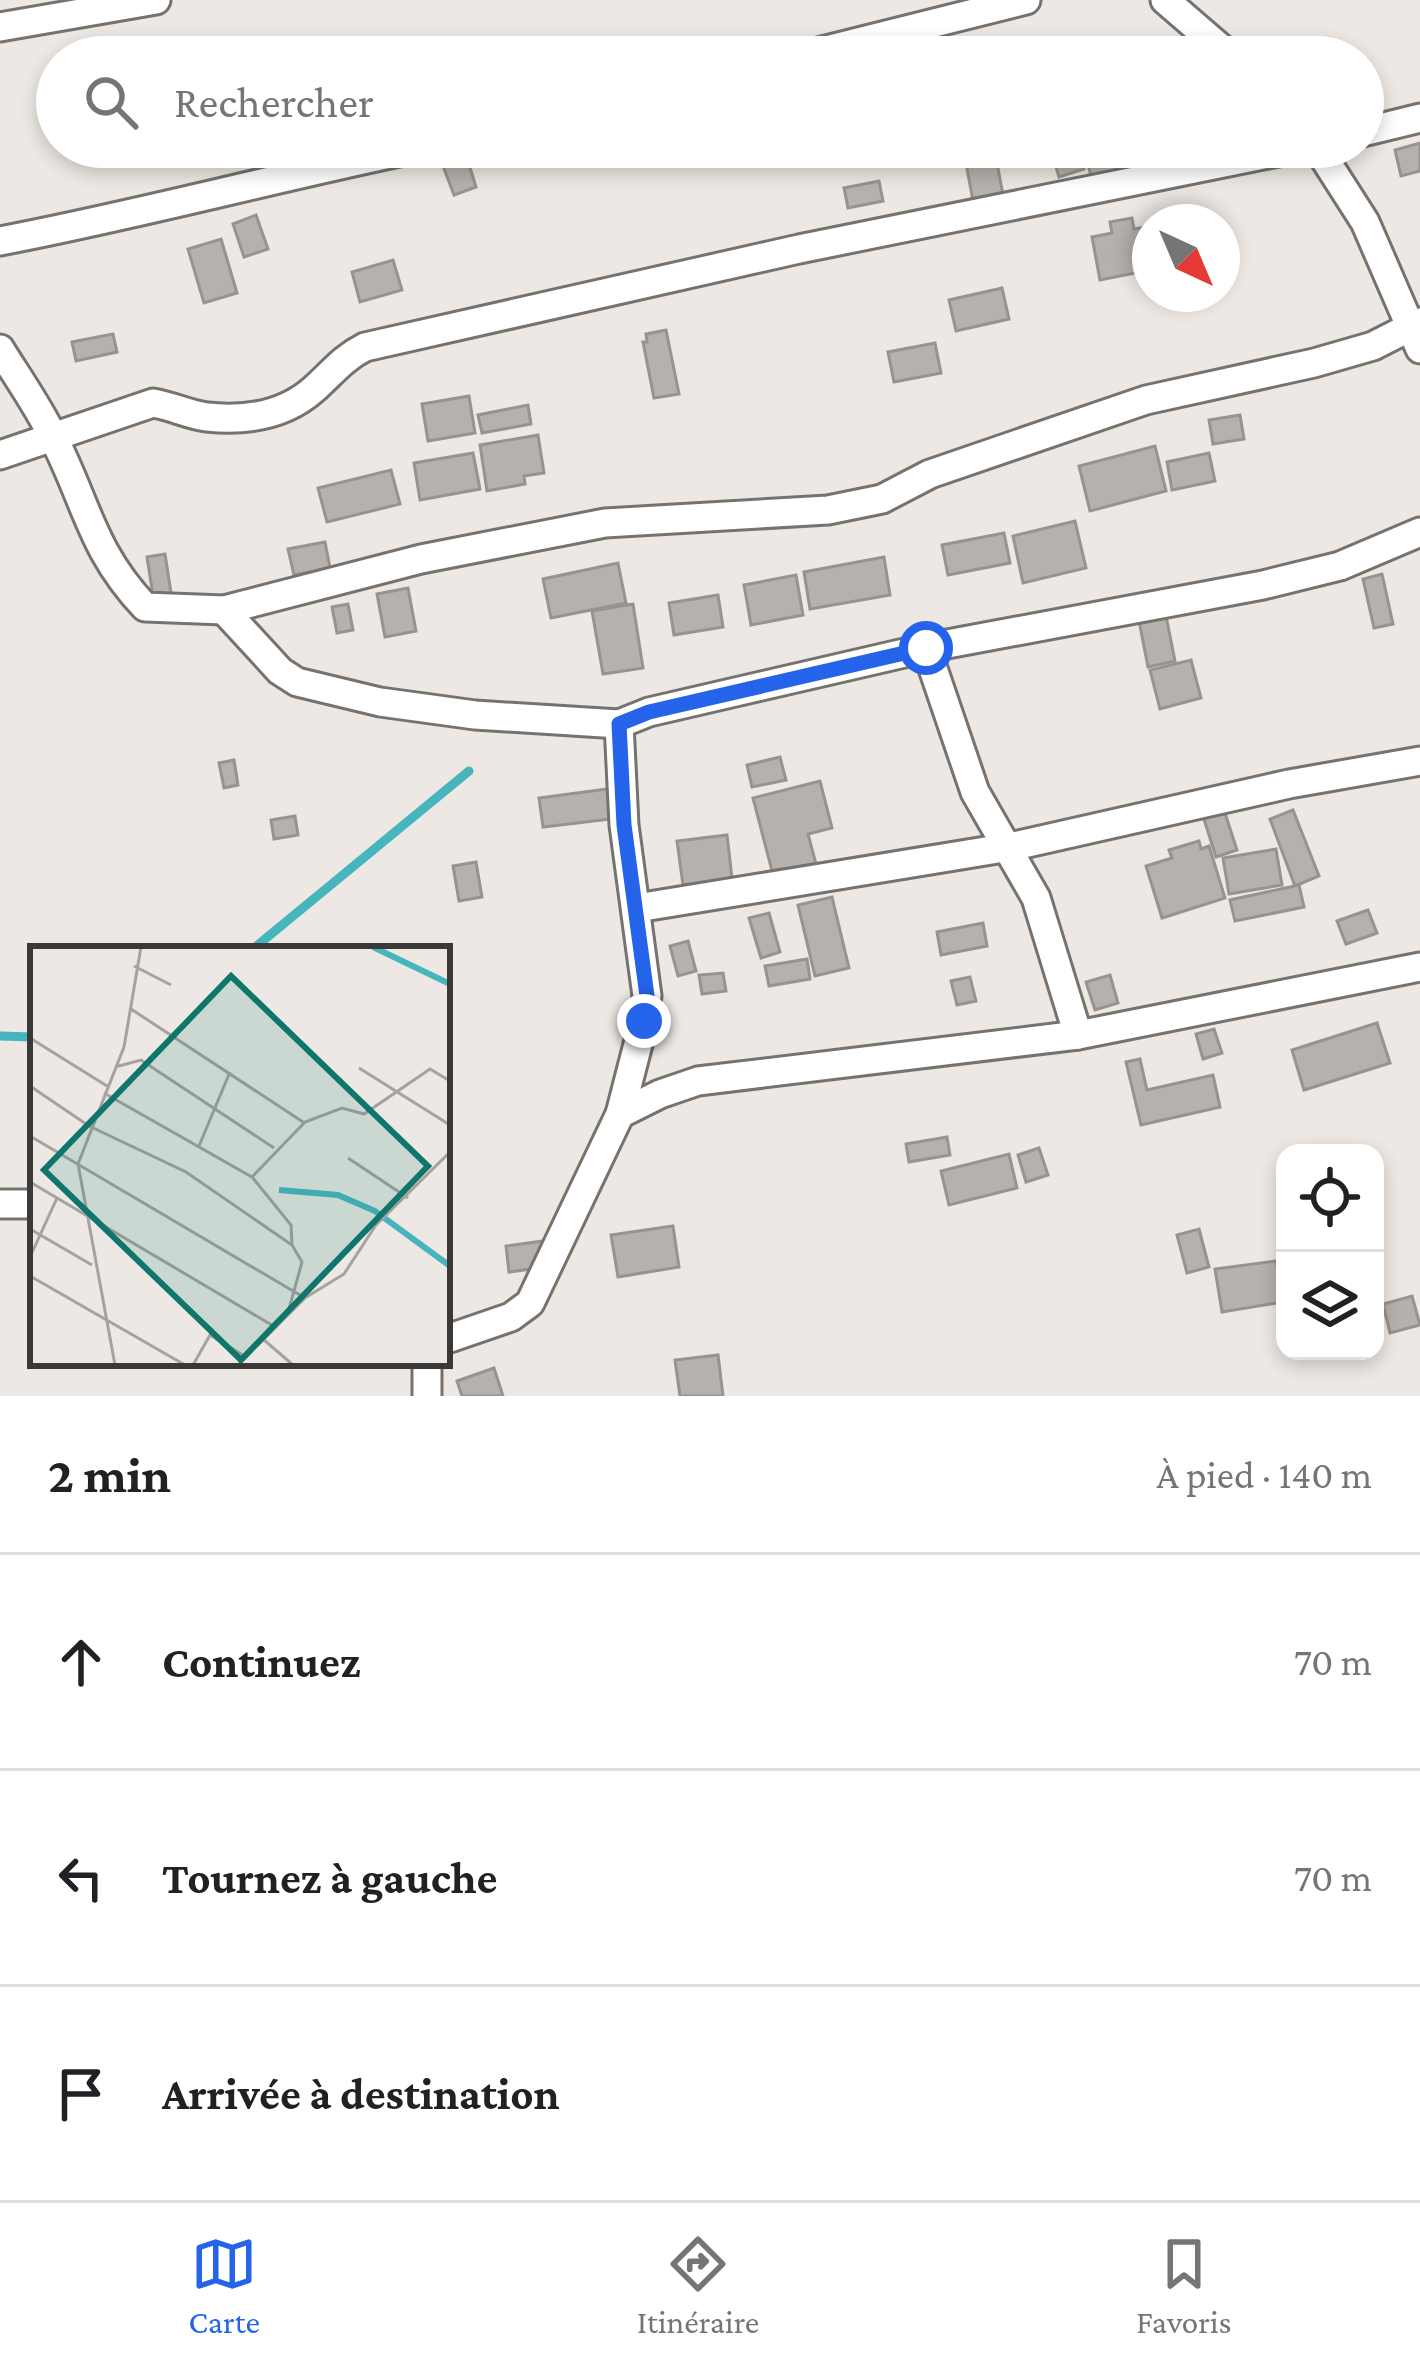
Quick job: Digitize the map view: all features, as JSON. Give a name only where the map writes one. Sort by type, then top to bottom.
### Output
[{"type":"street","points":[[0,28],[156,0]]},
{"type":"street","points":[[883,36],[1026,0]]},
{"type":"street","points":[[1165,0],[1207,36]]},
{"type":"street","points":[[1384,127],[1420,118]]},
{"type":"street","points":[[0,242],[122,218],[319,168]]},
{"type":"street","points":[[0,455],[153,403],[177,406],[202,417],[247,418],[286,409],[344,358],[365,347],[799,249],[1199,168]]},
{"type":"street","points":[[0,349],[53,437],[102,554],[145,608],[224,610],[519,537],[625,521],[828,510],[882,499],[930,474],[1146,400],[1314,363],[1417,332],[1365,222],[1330,168]]},
{"type":"street","points":[[224,610],[280,671],[297,682],[380,702],[475,716],[619,724],[649,712],[926,648],[1340,566],[1420,532]]},
{"type":"street","points":[[926,648],[975,792],[1036,898],[1078,1035]]},
{"type":"street","points":[[450,1339],[511,1317],[530,1303],[620,1114],[640,1043],[647,996],[624,825],[619,724]]},
{"type":"street","points":[[638,908],[1010,848],[1288,784],[1420,761]]},
{"type":"street","points":[[620,1114],[698,1081],[1078,1035],[1420,967]]},
{"type":"building","points":[[1420,143],[1420,171],[1401,176],[1395,150]]},
{"type":"building","points":[[444,168],[470,168],[476,187],[454,195]]},
{"type":"building","points":[[967,168],[998,168],[1003,195],[973,201]]},
{"type":"building","points":[[1056,168],[1084,168],[1084,169],[1059,177]]},
{"type":"building","points":[[1089,168],[1146,168],[1093,183]]},
{"type":"building","points":[[879,181],[883,201],[848,208],[844,188]]},
{"type":"building","points":[[256,215],[268,249],[244,257],[233,224]]},
{"type":"building","points":[[1132,218],[1132,274],[1100,280],[1092,237],[1112,233],[1110,222]]},
{"type":"building","points":[[221,239],[237,293],[204,303],[188,249]]},
{"type":"building","points":[[393,260],[402,290],[360,302],[352,272]]},
{"type":"building","points":[[1002,288],[1009,319],[956,331],[949,300]]},
{"type":"building","points":[[666,330],[679,394],[654,398],[643,342],[647,342],[646,334]]},
{"type":"building","points":[[113,334],[117,352],[76,361],[72,342]]},
{"type":"building","points":[[935,343],[941,373],[894,382],[888,352]]},
{"type":"building","points":[[469,396],[475,433],[428,441],[422,404]]},
{"type":"building","points":[[528,405],[531,424],[482,433],[478,415]]},
{"type":"building","points":[[1240,415],[1244,439],[1213,444],[1209,420]]},
{"type":"building","points":[[538,435],[544,473],[524,476],[525,484],[487,491],[480,445]]},
{"type":"building","points":[[1155,446],[1166,491],[1090,511],[1079,466]]},
{"type":"building","points":[[473,453],[480,489],[420,500],[414,463]]},
{"type":"building","points":[[1209,453],[1215,481],[1172,490],[1167,462]]},
{"type":"building","points":[[391,470],[400,504],[327,522],[318,488]]},
{"type":"building","points":[[1075,521],[1086,568],[1023,583],[1013,536]]},
{"type":"building","points":[[1004,533],[1010,563],[948,575],[942,545]]},
{"type":"building","points":[[325,542],[330,568],[294,575],[288,549]]},
{"type":"building","points":[[165,554],[172,599],[154,602],[147,557]]},
{"type":"building","points":[[884,557],[890,595],[810,609],[804,572]]},
{"type":"building","points":[[618,563],[626,603],[551,618],[543,579]]},
{"type":"building","points":[[1382,574],[1393,624],[1374,628],[1363,579]]},
{"type":"building","points":[[796,575],[803,615],[751,625],[744,585]]},
{"type":"building","points":[[408,588],[416,631],[385,637],[377,594]]},
{"type":"building","points":[[718,595],[723,627],[674,635],[669,603]]},
{"type":"building","points":[[348,604],[353,630],[337,633],[332,607]]},
{"type":"building","points":[[633,604],[643,668],[603,674],[592,611]]},
{"type":"building","points":[[1166,616],[1175,661],[1148,667],[1139,621]]},
{"type":"building","points":[[1191,660],[1201,698],[1160,709],[1150,670]]},
{"type":"building","points":[[780,757],[786,780],[752,787],[747,765]]},
{"type":"building","points":[[234,760],[238,785],[224,788],[219,763]]},
{"type":"building","points":[[820,781],[832,828],[808,834],[816,864],[773,875],[753,798]]},
{"type":"building","points":[[607,789],[611,819],[543,827],[539,798]]},
{"type":"building","points":[[1224,810],[1237,850],[1216,857],[1203,816]]},
{"type":"building","points":[[1293,810],[1319,876],[1295,886],[1270,819]]},
{"type":"building","points":[[295,816],[298,835],[274,839],[271,820]]},
{"type":"building","points":[[727,835],[732,878],[683,885],[677,841]]},
{"type":"building","points":[[1199,841],[1201,849],[1209,846],[1225,898],[1162,918],[1146,866],[1172,858],[1169,850]]},
{"type":"building","points":[[1276,849],[1282,885],[1229,894],[1223,858]]},
{"type":"building","points":[[476,862],[482,897],[459,901],[453,866]]},
{"type":"building","points":[[1299,885],[1304,907],[1235,921],[1230,900]]},
{"type":"building","points":[[832,897],[849,968],[815,976],[798,905]]},
{"type":"building","points":[[1368,910],[1377,933],[1346,944],[1337,921]]},
{"type":"building","points":[[769,913],[780,952],[761,958],[749,918]]},
{"type":"building","points":[[983,923],[987,946],[941,955],[937,932]]},
{"type":"building","points":[[688,941],[696,971],[678,976],[670,946]]},
{"type":"building","points":[[807,959],[810,979],[769,986],[765,966]]},
{"type":"building","points":[[723,973],[726,991],[702,994],[699,975]]},
{"type":"building","points":[[1110,975],[1118,1003],[1095,1010],[1086,982]]},
{"type":"building","points":[[970,977],[976,1001],[957,1005],[951,981]]},
{"type":"building","points":[[1377,1023],[1390,1063],[1304,1090],[1292,1050]]},
{"type":"building","points":[[1214,1029],[1222,1053],[1203,1059],[1196,1034]]},
{"type":"building","points":[[1140,1059],[1147,1090],[1213,1075],[1220,1107],[1141,1125],[1126,1062]]},
{"type":"building","points":[[947,1137],[950,1155],[909,1162],[906,1144]]},
{"type":"building","points":[[1039,1148],[1048,1175],[1026,1182],[1018,1155]]},
{"type":"building","points":[[1009,1154],[1017,1188],[949,1205],[941,1171]]},
{"type":"building","points":[[673,1226],[679,1267],[618,1277],[611,1235]]},
{"type":"building","points":[[1199,1229],[1209,1267],[1187,1273],[1177,1235]]},
{"type":"building","points":[[543,1241],[546,1267],[509,1272],[506,1246]]},
{"type":"building","points":[[1276,1261],[1276,1303],[1222,1312],[1215,1269]]},
{"type":"building","points":[[1412,1296],[1420,1325],[1390,1333],[1384,1304]]},
{"type":"building","points":[[718,1355],[723,1396],[680,1396],[675,1360]]},
{"type":"building","points":[[494,1368],[503,1396],[462,1396],[457,1381]]},
{"type":"waterway","points":[[257,946],[469,771]]},
{"type":"waterway","points":[[0,1036],[30,1037]]},
{"type":"route","points":[[644,1021],[647,996],[624,825],[619,724],[649,712],[926,648]]}]
